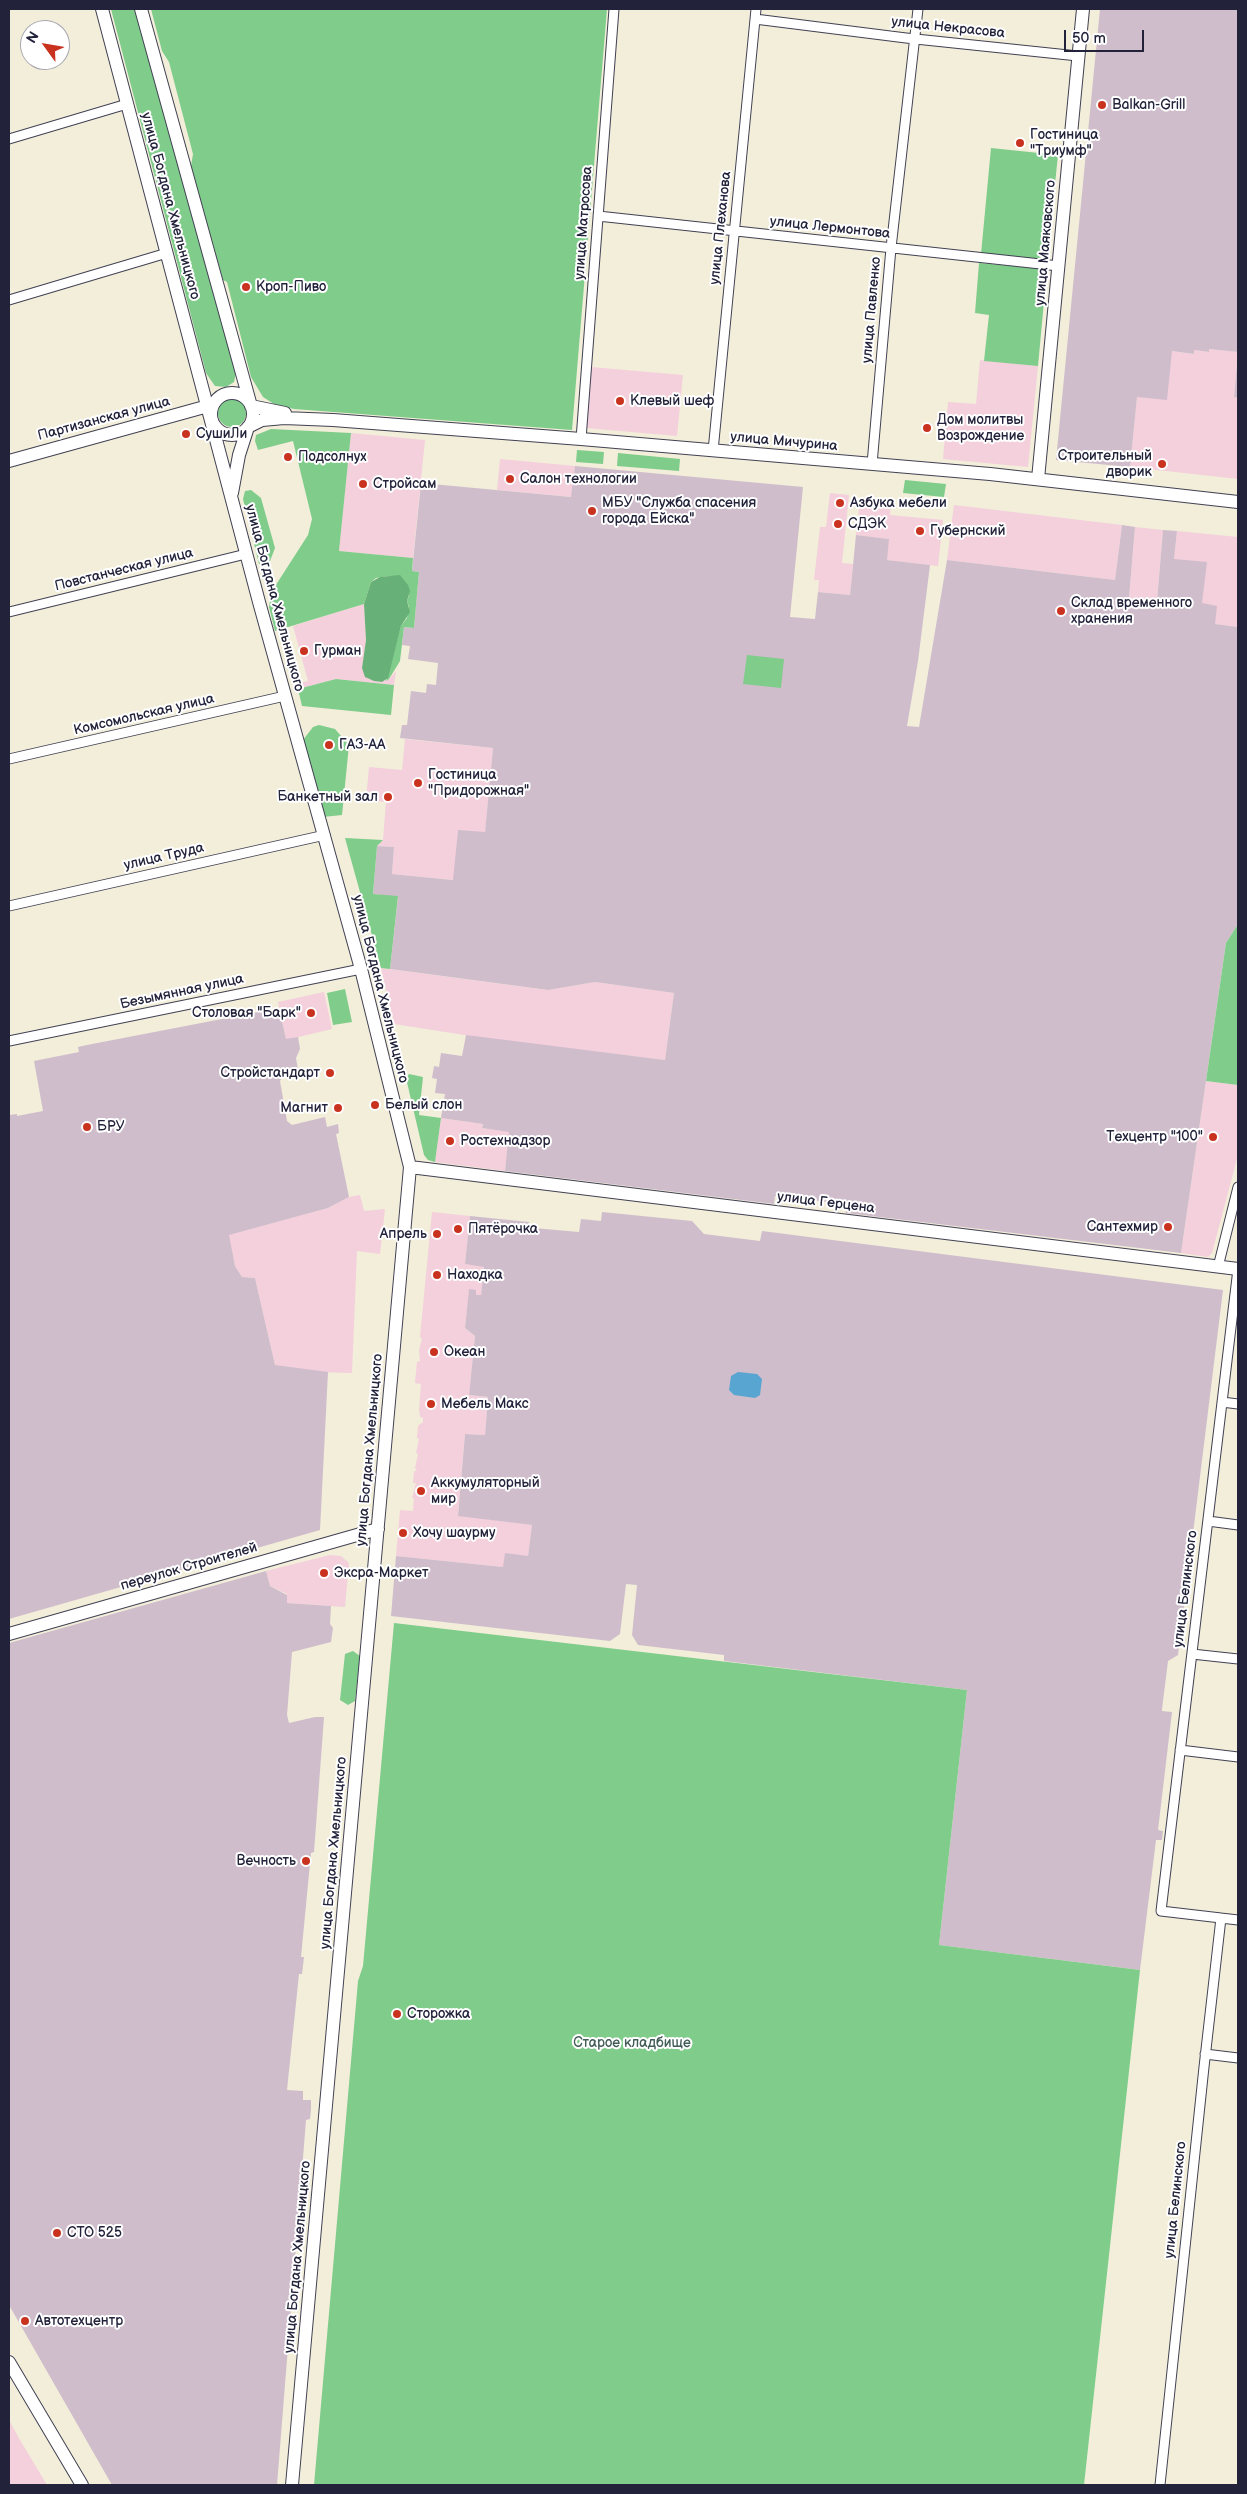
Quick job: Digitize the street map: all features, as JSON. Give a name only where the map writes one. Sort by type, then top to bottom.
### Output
[{"type":"main road","name":"улица Богдана Хмельницкого","points":[[102,9],[246,554],[361,969],[410,1167],[292,2485]]},
{"type":"main road","name":"улица Богдана Хмельницкого","points":[[142,9],[252,406]]},
{"type":"main road","name":"улица Маяковского","points":[[1038,479],[1083,9]]},
{"type":"main road","points":[[225,393],[243,395],[252,406],[253,417],[248,427],[240,433],[229,435],[217,429],[211,419],[212,405],[225,393]]},
{"type":"main road","name":"Партизанская улица","points":[[9,461],[208,406]]},
{"type":"main road","name":"улица Мичурина","points":[[252,406],[327,419]]},
{"type":"main road","name":"улица Мичурина","points":[[248,427],[269,419],[327,419],[1038,479],[1238,502]]},
{"type":"main road","name":"улица Богдана Хмельницкого","points":[[232,498],[239,455],[248,427]]},
{"type":"main road","name":"улица Герцена","points":[[410,1167],[1238,1269]]},
{"type":"main road","name":"переулок Строителей","points":[[9,1634],[378,1529]]},
{"type":"main road","points":[[9,2362],[82,2485]]},
{"type":"street","name":"улица Матросова","points":[[581,439],[614,9]]},
{"type":"street","name":"улица Плеханова","points":[[713,451],[756,9]]},
{"type":"street","name":"улица Павленко","points":[[872,464],[891,248],[918,9]]},
{"type":"street","name":"улица Некрасова","points":[[755,19],[914,39],[1078,56]]},
{"type":"street","points":[[9,139],[127,104]]},
{"type":"street","name":"улица Лермонтова","points":[[598,216],[1058,266]]},
{"type":"street","points":[[9,300],[167,253]]},
{"type":"street","name":"Повстанческая улица","points":[[9,612],[246,554]]},
{"type":"street","name":"Комсомольская улица","points":[[9,760],[285,696]]},
{"type":"street","name":"улица Труда","points":[[9,906],[325,836]]},
{"type":"street","name":"Безымянная улица","points":[[9,1041],[361,969]]},
{"type":"street","points":[[1218,1267],[1238,1187]]},
{"type":"street","name":"улица Белинского","points":[[1160,2485],[1221,1918],[1161,1911],[1238,1269]]},
{"type":"street","points":[[1222,1402],[1238,1404]]},
{"type":"street","points":[[1208,1521],[1238,1525]]},
{"type":"street","points":[[1192,1654],[1238,1659]]},
{"type":"street","points":[[1180,1750],[1238,1757]]},
{"type":"street","points":[[1221,1918],[1238,1920]]},
{"type":"street","points":[[1205,2054],[1238,2058]]},
{"type":"shaded area","points":[[1100,9],[1238,9],[1238,352],[1209,349],[1209,352],[1194,350],[1194,354],[1172,351],[1167,400],[1137,397],[1130,467],[1056,460]]},
{"type":"shaded area","points":[[1209,349],[1238,352],[1234,397],[1238,398],[1238,479],[1130,467],[1137,396],[1172,351],[1193,354],[1194,350],[1208,352]]},
{"type":"shaded area","points":[[1238,352],[1238,398],[1234,397]]},
{"type":"shaded area","points":[[980,360],[1038,366],[1028,467],[943,459],[948,402],[976,404]]},
{"type":"shaded area","points":[[591,367],[683,375],[677,436],[586,428]]},
{"type":"shaded area","points":[[351,433],[425,440],[413,558],[339,551]]},
{"type":"shaded area","points":[[500,459],[575,466],[572,497],[497,490]]},
{"type":"shaded area","points":[[575,466],[803,487],[790,617],[815,619],[818,592],[850,595],[856,535],[889,539],[887,560],[930,565],[918,661],[907,726],[919,727],[947,560],[1115,580],[1122,525],[1135,527],[1129,598],[1157,601],[1163,530],[1177,531],[1174,559],[1207,562],[1202,603],[1217,606],[1215,624],[1238,627],[1238,924],[1226,943],[1181,1253],[846,1213],[844,1204],[775,1196],[774,1204],[505,1171],[509,1132],[482,1128],[483,1124],[441,1118],[445,1094],[435,1093],[437,1079],[432,1078],[434,1066],[439,1067],[441,1053],[462,1056],[466,1035],[665,1060],[674,993],[595,982],[548,990],[390,969],[398,897],[373,894],[377,846],[394,847],[392,874],[453,880],[458,830],[485,832],[493,748],[400,738],[402,725],[407,725],[411,691],[426,693],[427,684],[436,685],[438,663],[408,659],[410,646],[402,645],[404,627],[414,628],[419,572],[412,571],[421,483],[571,497]]},
{"type":"shaded area","points":[[830,493],[849,495],[842,563],[853,564],[850,595],[818,592],[819,580],[814,580],[820,527],[826,527]]},
{"type":"shaded area","points":[[860,500],[891,504],[890,515],[943,520],[938,566],[886,560],[888,539],[856,535]]},
{"type":"shaded area","points":[[954,505],[1122,525],[1115,580],[947,560]]},
{"type":"shaded area","points":[[1135,527],[1163,530],[1157,601],[1129,598]]},
{"type":"shaded area","points":[[1177,531],[1238,537],[1238,627],[1215,624],[1174,559]]},
{"type":"shaded area","points":[[364,604],[366,640],[362,668],[368,679],[379,682],[389,679],[396,671],[394,685],[336,679],[298,689],[296,684],[308,681],[293,626]]},
{"type":"shaded area","points":[[405,739],[493,748],[485,833],[458,831],[454,880],[392,874],[394,847],[377,846],[383,840],[386,802],[366,800],[369,767],[402,770]]},
{"type":"shaded area","points":[[381,968],[547,990],[595,982],[674,993],[665,1060],[490,1039],[394,1024]]},
{"type":"shaded area","name":"Столовая \"Барк\"","points":[[324,992],[332,1029],[286,1040],[278,1002]]},
{"type":"shaded area","points":[[279,1008],[286,1039],[298,1037],[300,1049],[296,1058],[298,1070],[285,1073],[280,1081],[287,1121],[292,1125],[325,1117],[327,1127],[338,1124],[339,1133],[336,1134],[349,1197],[328,1208],[229,1235],[235,1266],[242,1277],[255,1278],[275,1365],[328,1372],[320,1530],[9,1619],[9,1115],[17,1114],[17,1116],[43,1111],[34,1061],[79,1052],[78,1047],[87,1045]]},
{"type":"shaded area","points":[[1206,1081],[1238,1085],[1238,1155],[1212,1253],[1208,1257],[1181,1253]]},
{"type":"shaded area","points":[[441,1118],[483,1124],[482,1128],[510,1132],[505,1171],[435,1162]]},
{"type":"shaded area","points":[[360,1195],[364,1211],[385,1209],[380,1254],[357,1251],[352,1373],[317,1372],[275,1365],[255,1278],[242,1277],[235,1266],[228,1235],[328,1208],[349,1197]]},
{"type":"shaded area","points":[[432,1212],[470,1216],[465,1264],[484,1266],[481,1295],[476,1295],[476,1290],[469,1290],[465,1328],[475,1336],[469,1395],[488,1397],[485,1435],[465,1434],[458,1515],[532,1525],[528,1556],[503,1567],[396,1556],[400,1510],[413,1511],[414,1498],[412,1498],[416,1483],[413,1483],[414,1471],[417,1471],[415,1468],[419,1439],[417,1438],[418,1426],[423,1422],[419,1410],[421,1384],[415,1383],[417,1362],[420,1361],[419,1350],[422,1339],[420,1337]]},
{"type":"shaded area","points":[[602,1212],[692,1221],[704,1234],[760,1241],[762,1231],[1223,1290],[1178,1655],[1168,1661],[1162,1709],[1162,1711],[1172,1712],[1158,1830],[1163,1831],[1162,1840],[1156,1840],[1140,1970],[939,1945],[967,1690],[724,1661],[724,1655],[638,1645],[632,1635],[637,1585],[626,1584],[620,1634],[610,1641],[391,1616],[396,1556],[503,1567],[505,1553],[528,1556],[532,1525],[458,1516],[465,1434],[485,1435],[488,1397],[469,1395],[475,1336],[465,1328],[469,1289],[476,1290],[476,1295],[481,1295],[484,1267],[465,1264],[470,1216],[529,1222],[529,1225],[534,1228],[579,1232],[581,1219],[601,1221]]},
{"type":"shaded area","name":"Эксра-Маркет","points":[[330,1555],[341,1556],[349,1563],[345,1607],[287,1603],[287,1594],[270,1586],[266,1571]]},
{"type":"shaded area","points":[[266,1571],[270,1586],[287,1595],[287,1603],[331,1606],[330,1624],[333,1628],[331,1642],[292,1652],[287,1715],[289,1723],[315,1717],[324,1717],[314,1852],[311,1853],[301,1957],[304,1957],[302,1974],[299,1974],[287,2090],[303,2091],[303,2100],[311,2100],[311,2109],[310,2119],[306,2120],[277,2485],[112,2485],[9,2305],[9,1643]]},
{"type":"shaded area","points":[[9,2420],[20,2440],[47,2485],[9,2485]]},
{"type":"green space","points":[[111,9],[135,9],[236,373],[234,382],[226,387],[215,386],[206,373]]},
{"type":"green space","points":[[151,9],[607,9],[572,430],[294,409],[274,404],[263,397],[251,377],[227,282],[223,280],[191,166],[193,154],[169,62],[162,51]]},
{"type":"green space","points":[[991,148],[1058,155],[1047,261],[981,254]]},
{"type":"green space","points":[[979,263],[1047,269],[1038,366],[984,361],[989,315],[975,313]]},
{"type":"green space","points":[[232,399],[242,403],[246,413],[242,423],[232,427],[222,423],[218,413],[222,403]]},
{"type":"green space","points":[[271,429],[351,433],[339,551],[413,558],[412,571],[419,572],[414,628],[404,627],[400,661],[386,681],[401,626],[407,618],[409,607],[407,601],[409,595],[389,576],[376,578],[371,582],[364,604],[275,631],[269,607],[272,591],[308,535],[312,519],[293,441],[258,450],[255,441],[256,435]]},
{"type":"green space","points":[[577,450],[604,452],[603,464],[576,462]]},
{"type":"green space","points":[[618,453],[680,459],[679,471],[617,466]]},
{"type":"green space","points":[[905,480],[946,484],[944,497],[903,493]]},
{"type":"green space","points":[[251,490],[261,498],[275,548],[270,561],[264,566],[259,564],[243,499],[245,491]]},
{"type":"green space","points":[[400,575],[410,591],[407,601],[410,612],[401,626],[388,678],[382,682],[374,681],[365,677],[362,668],[366,640],[364,604],[371,582],[380,577]]},
{"type":"green space","points":[[747,655],[784,659],[781,688],[743,684]]},
{"type":"green space","points":[[336,679],[394,685],[391,715],[302,706],[298,689]]},
{"type":"green space","points":[[319,725],[335,729],[349,745],[342,815],[323,817],[303,740],[313,727]]},
{"type":"green space","points":[[345,838],[383,840],[377,846],[373,894],[398,896],[390,969],[381,968]]},
{"type":"green space","points":[[1238,924],[1238,1085],[1206,1081],[1226,943]]},
{"type":"green space","points":[[345,989],[352,1022],[333,1025],[327,993]]},
{"type":"green space","points":[[409,1074],[423,1077],[419,1115],[441,1118],[435,1162],[428,1160],[424,1155],[406,1078]]},
{"type":"green space","name":"Старое кладбище","points":[[394,1623],[967,1690],[939,1945],[1140,1970],[1084,2485],[314,2485],[358,1981],[363,1966]]},
{"type":"green space","points":[[353,1651],[360,1656],[355,1701],[348,1705],[340,1700],[345,1654]]},
{"type":"water","points":[[738,1372],[757,1374],[762,1379],[760,1395],[755,1398],[734,1395],[729,1390],[731,1376]]},
{"type":"place","name":"Balkan-Grill","points":[[1102,105]]},
{"type":"place","name":"Гостиница \"Триумф\"","points":[[1020,143]]},
{"type":"place","name":"Кроп-Пиво","points":[[246,287]]},
{"type":"place","name":"Клевый шеф","points":[[620,401]]},
{"type":"place","name":"Дом молитвы Возрождение","points":[[927,428]]},
{"type":"place","name":"СушиЛи","points":[[186,434]]},
{"type":"place","name":"Подсолнух","points":[[288,457]]},
{"type":"place","name":"Строительный дворик","points":[[1162,464]]},
{"type":"place","name":"Салон технологии","points":[[510,479]]},
{"type":"place","name":"Стройсам","points":[[363,484]]},
{"type":"place","name":"Азбука мебели","points":[[840,503]]},
{"type":"place","name":"МБУ \"Служба спасения города Ейска\"","points":[[592,511]]},
{"type":"place","name":"СДЭК","points":[[838,524]]},
{"type":"place","name":"Губернский","points":[[920,531]]},
{"type":"place","name":"Склад временного хранения","points":[[1061,611]]},
{"type":"place","name":"Гурман","points":[[304,651]]},
{"type":"place","name":"ГАЗ-АА","points":[[329,745]]},
{"type":"place","name":"Гостиница \"Придорожная\"","points":[[418,783]]},
{"type":"place","name":"Банкетный зал","points":[[388,797]]},
{"type":"place","name":"Столовая \"Барк\"","points":[[311,1013]]},
{"type":"place","name":"Стройстандарт","points":[[330,1073]]},
{"type":"place","name":"Белый слон","points":[[375,1105]]},
{"type":"place","name":"Магнит","points":[[338,1108]]},
{"type":"place","name":"БРУ","points":[[87,1127]]},
{"type":"place","name":"Техцентр \"100\"","points":[[1213,1137]]},
{"type":"place","name":"Ростехнадзор","points":[[450,1141]]},
{"type":"place","name":"Сантехмир","points":[[1168,1227]]},
{"type":"place","name":"Пятёрочка","points":[[458,1229]]},
{"type":"place","name":"Апрель","points":[[437,1234]]},
{"type":"place","name":"Находка","points":[[437,1275]]},
{"type":"place","name":"Океан","points":[[434,1352]]},
{"type":"place","name":"Мебель Макс","points":[[431,1404]]},
{"type":"place","name":"Аккумуляторный мир","points":[[421,1491]]},
{"type":"place","name":"Хочу шаурму","points":[[403,1533]]},
{"type":"place","name":"Эксра-Маркет","points":[[324,1573]]},
{"type":"place","name":"Вечность","points":[[306,1861]]},
{"type":"place","name":"Сторожка","points":[[397,2014]]},
{"type":"place","name":"СТО 525","points":[[57,2233]]},
{"type":"place","name":"Автотехцентр","points":[[25,2321]]}]
